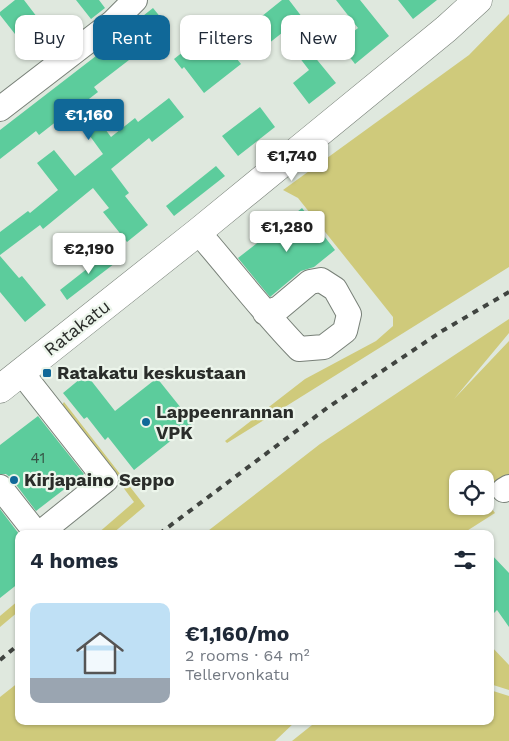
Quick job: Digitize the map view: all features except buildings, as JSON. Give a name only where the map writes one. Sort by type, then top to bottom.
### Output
[{"type":"main road","name":"Ratakatu","points":[[10,381],[198,232],[446,30],[478,0]]},
{"type":"street","points":[[0,109],[113,22],[134,0]]},
{"type":"street","points":[[198,232],[265,313]]},
{"type":"street","points":[[10,381],[32,385],[106,480],[43,530]]},
{"type":"street","points":[[0,487],[35,530]]},
{"type":"shaded area","points":[[509,14],[509,267],[227,443],[225,441],[305,379],[376,341],[393,326],[393,317],[298,198],[283,190],[469,55]]},
{"type":"shaded area","points":[[509,319],[509,333],[454,399],[509,341],[509,479],[494,488],[494,470],[449,470],[449,515],[492,515],[468,530],[209,530],[320,444]]},
{"type":"shaded area","points":[[64,402],[145,506],[117,530],[102,530],[134,502],[62,405]]},
{"type":"shaded area","points":[[15,603],[15,614],[0,627],[0,616]]},
{"type":"shaded area","points":[[494,649],[509,665],[509,690],[494,685]]},
{"type":"shaded area","points":[[15,685],[15,725],[292,725],[275,741],[0,741],[0,697]]},
{"type":"shaded area","points":[[494,691],[509,696],[509,741],[292,741],[312,725],[494,725]]},
{"type":"railway","points":[[164,530],[327,408],[442,331],[509,292]]},
{"type":"railway","points":[[0,660],[15,647]]},
{"type":"place","name":"Ratakatu keskustaan","points":[[47,373]]},
{"type":"place","name":"Lappeenrannan VPK","points":[[146,422]]},
{"type":"place","name":"Kirjapaino Seppo","points":[[14,480]]}]
